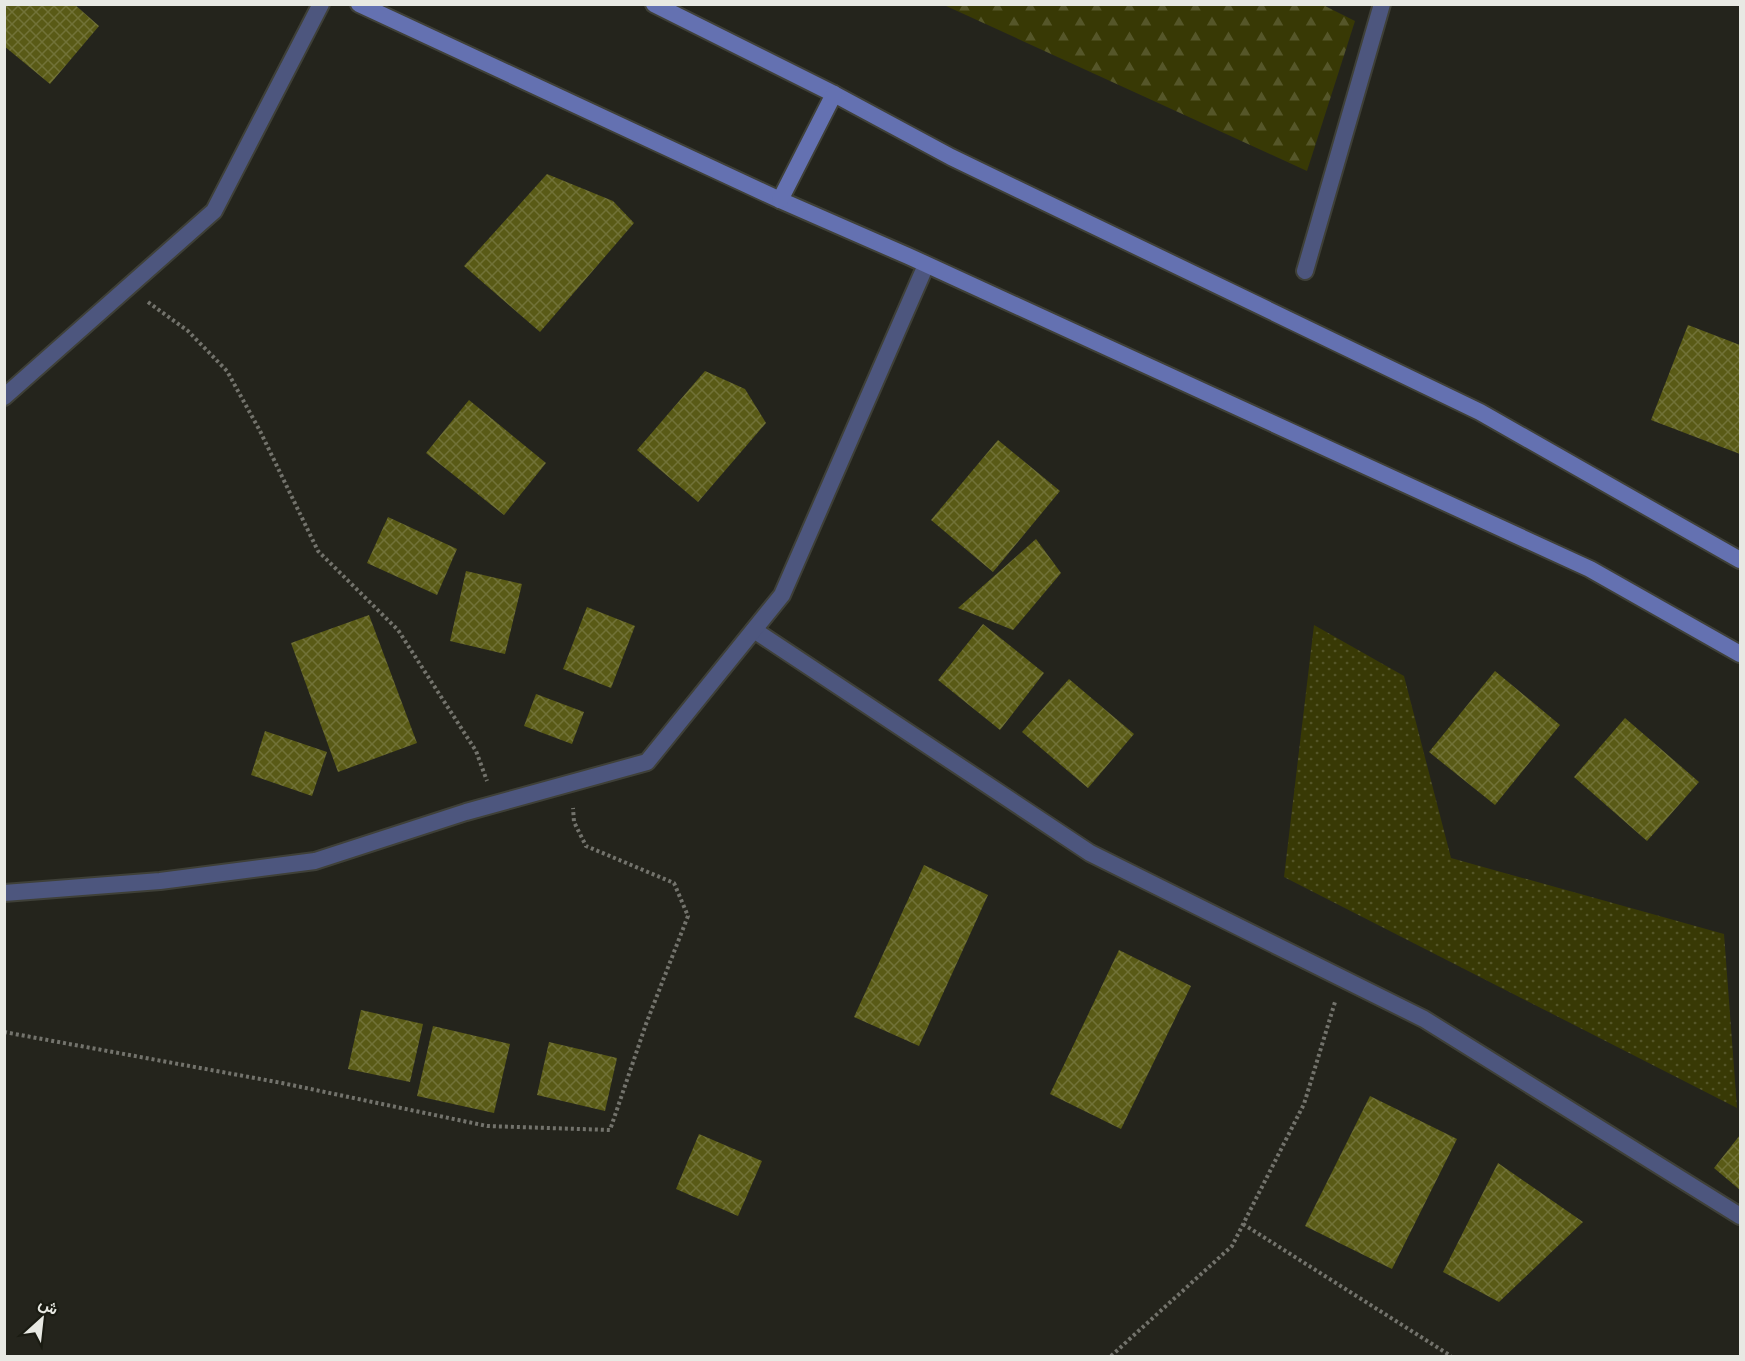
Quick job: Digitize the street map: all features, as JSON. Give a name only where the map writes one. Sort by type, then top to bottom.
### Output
[{"type":"main road","points":[[359,4],[780,200],[1590,569],[1740,654]]},
{"type":"main road","points":[[654,4],[834,94],[951,157],[1480,412],[1740,560]]},
{"type":"main road","points":[[780,200],[834,94]]},
{"type":"street","points":[[4,397],[214,211],[321,4]]},
{"type":"street","points":[[1305,271],[1382,4]]},
{"type":"street","points":[[4,893],[160,881],[315,861],[495,804],[647,762],[782,595],[926,265]]},
{"type":"street","points":[[754,630],[1090,853],[1424,1019],[1740,1216]]},
{"type":"path","points":[[128,288],[188,332],[227,371],[260,431],[318,551],[398,630],[476,751],[495,804]]},
{"type":"path","points":[[4,1032],[282,1083],[487,1126],[610,1130],[646,1024],[688,916],[674,883],[586,846],[574,822],[571,783]]},
{"type":"path","points":[[1111,1356],[1232,1246],[1304,1104],[1342,978]]},
{"type":"path","points":[[1243,1224],[1451,1356]]},
{"type":"green space","points":[[944,5],[1323,5],[1355,21],[1307,171]]},
{"type":"green space","points":[[1314,625],[1404,676],[1451,858],[1724,934],[1737,1108],[1284,877]]},
{"type":"building","points":[[4,4],[74,4],[99,26],[50,84],[4,46]]},
{"type":"building","points":[[547,174],[613,201],[634,223],[540,332],[464,266]]},
{"type":"building","points":[[1688,325],[1740,345],[1740,454],[1651,420]]},
{"type":"building","points":[[705,371],[745,389],[766,423],[698,502],[637,450]]},
{"type":"building","points":[[469,400],[546,463],[504,515],[426,453]]},
{"type":"building","points":[[998,440],[1060,491],[993,572],[931,520]]},
{"type":"building","points":[[388,517],[457,549],[437,595],[367,563]]},
{"type":"building","points":[[1036,539],[1061,573],[1013,630],[958,608]]},
{"type":"building","points":[[466,571],[522,584],[505,654],[450,641]]},
{"type":"building","points":[[587,607],[635,626],[611,688],[563,669]]},
{"type":"building","points":[[369,615],[417,743],[338,772],[291,643]]},
{"type":"building","points":[[983,624],[1044,673],[1000,730],[938,680]]},
{"type":"building","points":[[1495,671],[1560,725],[1495,805],[1429,752]]},
{"type":"building","points":[[1069,679],[1134,734],[1088,788],[1022,732]]},
{"type":"building","points":[[536,694],[584,712],[572,744],[524,726]]},
{"type":"building","points":[[1625,718],[1699,782],[1647,841],[1574,777]]},
{"type":"building","points":[[265,731],[327,752],[312,796],[251,775]]},
{"type":"building","points":[[924,865],[988,895],[919,1046],[854,1017]]},
{"type":"building","points":[[1119,950],[1191,986],[1121,1129],[1050,1094]]},
{"type":"building","points":[[361,1010],[423,1024],[410,1082],[348,1069]]},
{"type":"building","points":[[433,1026],[510,1044],[494,1113],[417,1096]]},
{"type":"building","points":[[549,1042],[617,1058],[605,1111],[537,1095]]},
{"type":"building","points":[[1370,1096],[1457,1139],[1392,1269],[1305,1226]]},
{"type":"building","points":[[699,1134],[762,1161],[738,1216],[676,1189]]},
{"type":"building","points":[[1740,1135],[1740,1190],[1714,1168]]},
{"type":"building","points":[[1498,1163],[1583,1222],[1499,1302],[1443,1272]]}]
